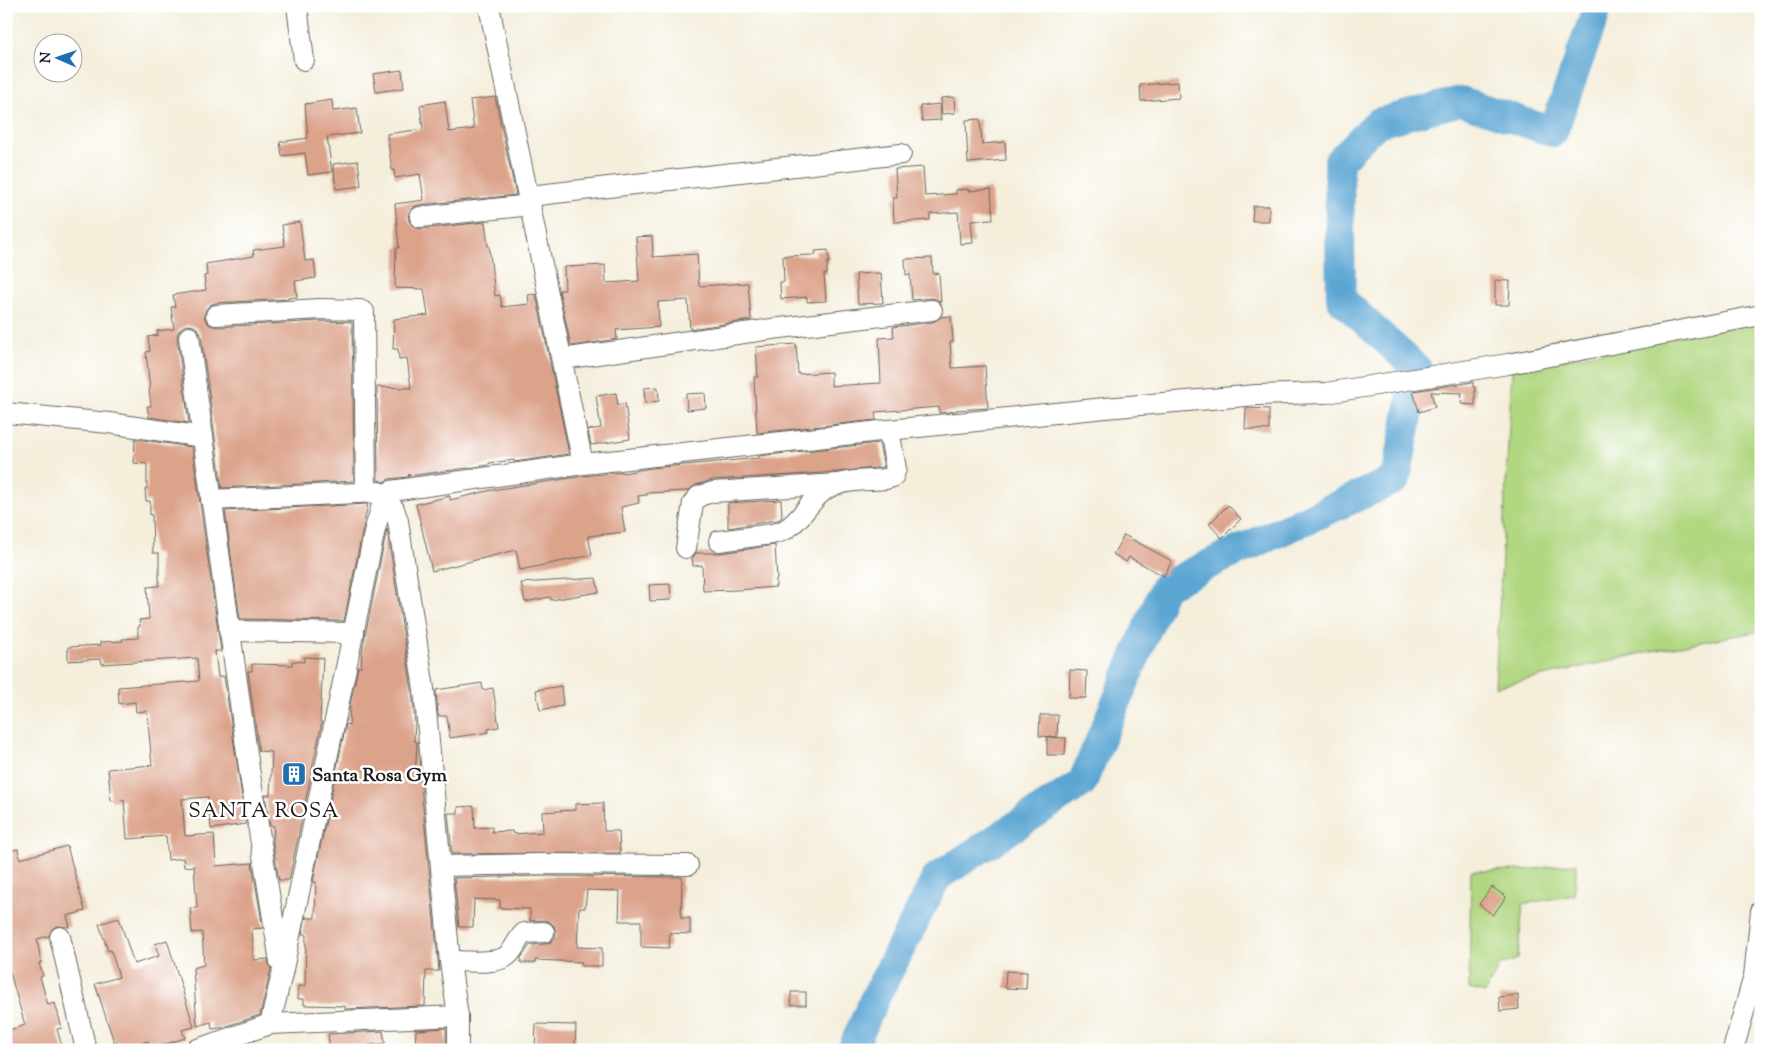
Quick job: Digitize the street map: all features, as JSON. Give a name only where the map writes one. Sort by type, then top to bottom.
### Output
[{"type":"street","points":[[297,6],[304,60]]},
{"type":"street","points":[[489,6],[583,464]]},
{"type":"street","points":[[420,217],[530,201],[901,154]]},
{"type":"street","points":[[216,315],[320,309],[360,310],[364,312],[380,494],[375,529],[354,633],[270,1024]]},
{"type":"street","points":[[562,359],[772,329],[932,310]]},
{"type":"street","points":[[211,500],[380,494],[583,464],[889,430],[1115,407],[1257,395],[1326,393],[1508,364],[1761,315]]},
{"type":"street","points":[[189,337],[250,775],[282,974]]},
{"type":"street","points":[[6,413],[109,424],[203,437]]},
{"type":"street","points":[[686,548],[693,503],[699,496],[713,492],[840,484],[886,480],[893,477],[896,469],[889,430]]},
{"type":"street","points":[[719,541],[772,534],[786,529],[824,492],[840,484]]},
{"type":"street","points":[[380,494],[394,509],[398,521],[412,602],[424,689],[450,961],[458,1016],[458,1050]]},
{"type":"street","points":[[229,631],[354,633]]},
{"type":"street","points":[[441,866],[537,864],[688,865]]},
{"type":"street","points":[[1733,1050],[1754,976],[1761,911]]},
{"type":"street","points":[[450,961],[493,961],[502,959],[509,954],[524,933],[544,932]]},
{"type":"street","points":[[60,936],[86,1050]]},
{"type":"street","points":[[195,1050],[270,1024],[458,1016]]},
{"type":"green space","points":[[1761,320],[1761,631],[1652,651],[1495,687],[1512,370]]},
{"type":"green space","points":[[1577,863],[1574,895],[1523,904],[1518,959],[1499,966],[1485,993],[1469,989],[1471,871],[1526,870]]},
{"type":"building","points":[[402,70],[404,88],[376,92],[373,74]]},
{"type":"building","points":[[1178,82],[1179,98],[1141,101],[1140,85]]},
{"type":"building","points":[[495,97],[516,195],[419,205],[413,207],[409,212],[408,219],[415,228],[421,229],[485,222],[495,296],[500,295],[502,307],[529,304],[528,295],[536,294],[569,454],[514,462],[514,460],[489,463],[489,465],[409,476],[409,474],[408,477],[389,479],[384,482],[378,480],[377,387],[411,388],[407,358],[399,359],[398,349],[393,349],[394,319],[428,315],[424,289],[395,288],[396,248],[399,248],[395,204],[424,200],[420,174],[395,178],[394,170],[392,170],[387,134],[423,129],[420,105],[445,101],[449,132],[474,129],[470,100]]},
{"type":"building","points":[[954,97],[955,113],[942,114],[941,98]]},
{"type":"building","points":[[332,100],[333,111],[357,108],[360,133],[327,137],[332,172],[308,175],[305,153],[282,156],[280,142],[308,138],[305,104]]},
{"type":"building","points":[[940,104],[941,120],[922,121],[920,106]]},
{"type":"building","points":[[980,119],[982,144],[1005,142],[1006,160],[968,163],[966,120]]},
{"type":"building","points":[[358,161],[361,186],[336,189],[333,164]]},
{"type":"building","points":[[923,167],[925,196],[956,194],[956,190],[991,189],[993,219],[971,220],[973,243],[960,244],[958,212],[930,214],[930,220],[894,222],[893,198],[897,198],[895,169]]},
{"type":"building","points":[[1253,206],[1269,206],[1269,221],[1252,221]]},
{"type":"building","points":[[300,222],[305,261],[314,260],[316,278],[295,281],[297,297],[215,303],[206,309],[204,316],[210,325],[217,327],[320,321],[352,322],[354,481],[222,488],[199,330],[194,326],[187,325],[178,332],[177,338],[189,423],[149,417],[147,406],[151,406],[146,352],[150,351],[148,337],[158,335],[157,331],[174,329],[171,307],[175,307],[173,295],[206,290],[204,276],[207,275],[206,264],[254,256],[253,250],[285,246],[282,225]]},
{"type":"building","points":[[652,236],[653,257],[697,254],[699,286],[748,283],[751,320],[690,329],[688,300],[658,302],[659,327],[616,330],[617,339],[571,346],[559,290],[565,290],[564,267],[605,265],[606,283],[639,281],[636,237]]},
{"type":"building","points":[[828,250],[829,263],[827,263],[827,274],[824,274],[826,301],[807,302],[807,297],[781,299],[780,282],[784,282],[783,256],[816,255],[815,251]]},
{"type":"building","points":[[932,258],[933,274],[939,273],[941,302],[931,298],[912,300],[910,274],[906,275],[905,259]]},
{"type":"building","points":[[881,273],[883,303],[858,304],[856,274]]},
{"type":"building","points":[[1495,280],[1510,281],[1509,305],[1495,305]]},
{"type":"building","points":[[951,316],[952,368],[985,366],[988,408],[939,413],[939,407],[875,412],[876,420],[757,433],[754,377],[758,377],[756,347],[796,344],[798,374],[831,372],[831,386],[881,383],[879,338],[894,337],[893,327],[933,322],[941,317]]},
{"type":"building","points":[[1473,382],[1473,387],[1475,387],[1475,405],[1461,404],[1462,393],[1431,392],[1435,407],[1419,412],[1413,391]]},
{"type":"building","points":[[658,387],[659,401],[645,403],[644,388]]},
{"type":"building","points":[[616,393],[618,405],[625,403],[630,439],[591,445],[588,430],[601,428],[596,396]]},
{"type":"building","points":[[705,393],[706,408],[687,410],[686,394]]},
{"type":"building","points":[[1246,408],[1269,409],[1269,430],[1245,429]]},
{"type":"building","points":[[135,439],[192,447],[221,651],[215,651],[218,677],[224,676],[246,824],[211,829],[208,797],[182,799],[185,836],[214,834],[216,866],[252,863],[263,928],[252,929],[254,960],[268,959],[271,969],[260,1015],[221,1028],[212,1029],[211,1022],[197,1026],[193,968],[204,965],[202,932],[192,933],[190,908],[197,908],[194,866],[184,867],[183,858],[168,860],[166,836],[127,839],[124,800],[111,801],[108,769],[152,765],[147,711],[136,712],[135,702],[119,704],[118,687],[199,681],[197,658],[102,664],[101,659],[68,661],[68,647],[101,645],[100,642],[138,638],[139,620],[149,619],[147,587],[159,586],[159,553],[153,553],[152,515],[150,515],[150,501],[146,501],[147,464],[134,463]]},
{"type":"building","points":[[879,443],[884,467],[712,480],[696,485],[688,491],[647,493],[647,495],[638,496],[639,503],[621,507],[625,532],[588,536],[592,555],[520,570],[516,550],[432,571],[416,504],[450,496],[450,500],[492,490],[584,476],[759,458],[759,456]]},
{"type":"building","points":[[781,500],[782,517],[778,520],[728,528],[728,503]]},
{"type":"building","points":[[368,504],[344,621],[240,619],[225,511]]},
{"type":"building","points":[[1228,505],[1241,519],[1222,538],[1209,524]]},
{"type":"building","points":[[387,529],[412,690],[415,723],[414,741],[417,742],[415,777],[420,777],[439,971],[426,971],[425,1006],[345,1009],[345,1006],[304,1005],[304,999],[298,999],[298,986],[305,986],[306,934],[302,934],[306,916],[306,918],[315,918],[316,882],[313,882],[346,724],[349,725],[350,705],[358,667],[361,667],[362,651]]},
{"type":"building","points":[[1124,535],[1172,561],[1164,576],[1129,557],[1126,562],[1113,554]]},
{"type":"building","points":[[775,545],[776,587],[703,591],[702,565],[693,566],[692,558],[696,553],[721,553]]},
{"type":"building","points":[[596,578],[599,592],[551,600],[550,597],[525,602],[521,583]]},
{"type":"building","points":[[670,584],[671,600],[650,601],[649,585]]},
{"type":"building","points":[[304,657],[323,658],[320,722],[322,722],[289,880],[279,880],[273,844],[274,826],[270,826],[265,795],[270,795],[272,752],[259,751],[248,671],[252,671],[252,664],[292,665],[292,661],[304,662]]},
{"type":"building","points":[[1070,670],[1087,671],[1086,698],[1069,698]]},
{"type":"building","points":[[482,683],[483,690],[493,688],[499,727],[488,729],[489,732],[450,738],[447,716],[438,716],[436,690]]},
{"type":"building","points":[[561,686],[563,706],[540,710],[536,690]]},
{"type":"building","points":[[1040,715],[1058,715],[1057,737],[1039,736]]},
{"type":"building","points":[[1047,737],[1066,738],[1065,755],[1047,755]]},
{"type":"building","points":[[603,803],[604,831],[619,831],[620,853],[452,854],[448,813],[458,813],[458,807],[474,806],[475,828],[492,827],[492,832],[512,831],[513,834],[543,832],[542,812],[575,810],[575,804]]},
{"type":"building","points":[[67,846],[85,911],[67,916],[70,927],[57,926],[52,929],[49,936],[37,939],[41,963],[39,963],[43,976],[40,977],[48,1005],[55,1003],[62,1028],[57,1029],[63,1050],[6,1050],[6,1031],[25,1025],[9,969],[6,970],[6,851],[18,849],[20,859]]},
{"type":"building","points":[[537,876],[682,877],[681,918],[690,918],[690,934],[670,933],[669,948],[641,947],[641,921],[619,921],[620,891],[587,890],[585,908],[579,908],[577,947],[602,948],[602,966],[581,966],[582,962],[535,960],[535,963],[521,963],[521,958],[530,945],[551,942],[556,932],[554,926],[544,920],[530,921],[530,909],[500,908],[500,900],[474,899],[473,927],[459,927],[454,878]]},
{"type":"building","points":[[1492,887],[1506,897],[1493,915],[1479,904]]},
{"type":"building","points":[[119,918],[134,964],[159,956],[155,944],[167,940],[194,1027],[182,1030],[185,1038],[150,1049],[148,1041],[120,1049],[117,1041],[114,1042],[95,984],[119,977],[111,950],[108,951],[99,924]]},
{"type":"building","points":[[1006,971],[1027,972],[1026,989],[1005,988]]},
{"type":"building","points":[[791,992],[806,992],[806,1005],[791,1005]]},
{"type":"building","points":[[1518,995],[1519,1009],[1500,1011],[1499,997]]},
{"type":"building","points":[[536,1024],[576,1025],[575,1050],[535,1050]]},
{"type":"building","points":[[446,1028],[446,1050],[415,1050],[416,1030]]},
{"type":"building","points":[[383,1031],[385,1043],[369,1045],[369,1050],[330,1050],[328,1034]]},
{"type":"waterway","points":[[852,1050],[874,1000],[937,877],[1082,783],[1165,586],[1396,479],[1417,369],[1341,299],[1339,161],[1377,123],[1461,101],[1553,132],[1598,6]]},
{"type":"place","name":"Santa Rosa Gym","points":[[294,774]]},
{"type":"district","name":"SANTA ROSA","points":[[264,810]]}]
